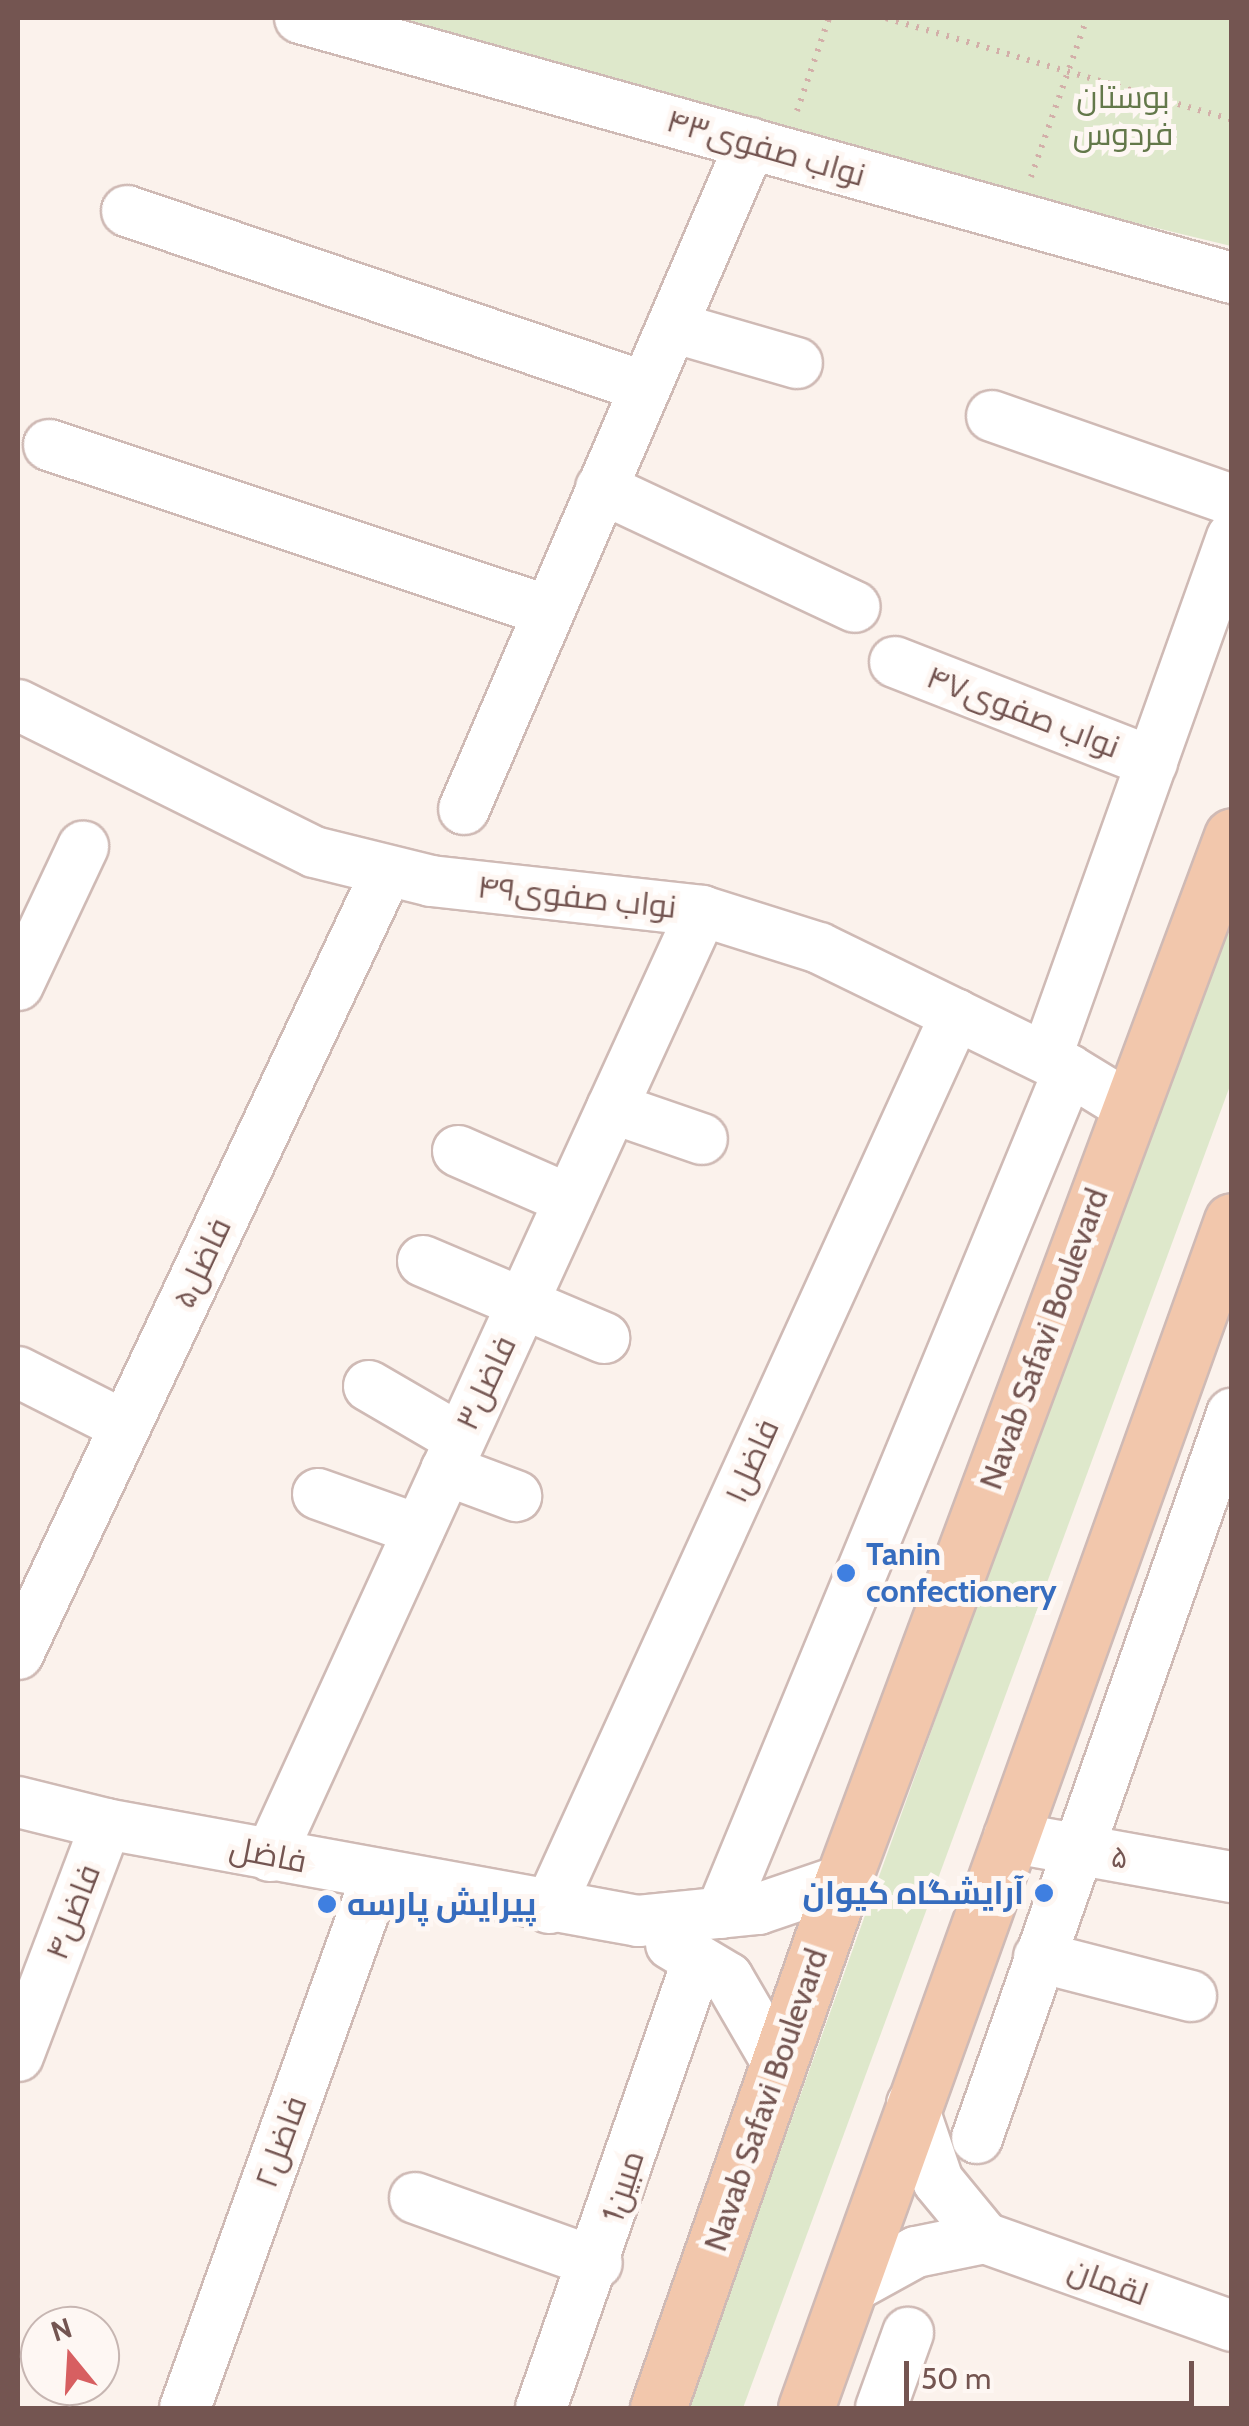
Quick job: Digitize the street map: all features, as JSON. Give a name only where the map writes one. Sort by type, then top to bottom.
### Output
[{"type":"main road","name":"Navab Safavi Boulevard","points":[[658,2408],[843,1880],[1232,836]]},
{"type":"main road","points":[[806,2408],[1231,1221]]},
{"type":"street","name":"۴۳نواب صفوی","points":[[300,18],[1232,278]]},
{"type":"street","points":[[464,808],[672,326],[766,148]]},
{"type":"street","points":[[127,211],[645,388]]},
{"type":"street","points":[[672,326],[797,363]]},
{"type":"street","points":[[992,416],[1232,500]]},
{"type":"street","points":[[49,445],[548,611]]},
{"type":"street","points":[[601,488],[855,608]]},
{"type":"street","points":[[721,1913],[1057,1064],[1152,762],[1232,537]]},
{"type":"street","name":"۴۷نواب صفوی","points":[[895,662],[1152,762]]},
{"type":"street","name":"۴۹نواب صفوی","points":[[18,705],[314,852],[386,872],[702,911],[819,948],[1057,1064],[1130,1108]]},
{"type":"street","points":[[18,985],[83,848]]},
{"type":"street","name":"۵فاضل","points":[[18,1654],[386,872]]},
{"type":"street","name":"۳فاضل","points":[[270,1856],[702,911]]},
{"type":"street","name":"۱فاضل","points":[[549,1908],[956,1014]]},
{"type":"street","points":[[612,1108],[702,1138]]},
{"type":"street","points":[[458,1151],[570,1200]]},
{"type":"street","points":[[424,1261],[524,1300],[604,1338]]},
{"type":"street","points":[[18,1372],[125,1426]]},
{"type":"street","points":[[369,1386],[453,1455],[516,1496]]},
{"type":"street","points":[[976,2138],[1232,1414]]},
{"type":"street","points":[[318,1494],[419,1530]]},
{"type":"street","name":"فاضل","points":[[18,1802],[106,1824],[270,1856],[638,1921],[758,1908],[843,1880]]},
{"type":"street","name":"۴فاضل","points":[[18,2056],[106,1824]]},
{"type":"street","name":"۵","points":[[1009,1837],[1232,1877]]},
{"type":"street","name":"۲فاضل","points":[[185,2408],[377,1876]]},
{"type":"street","name":"فاضل","points":[[638,1921],[697,1962],[728,1978],[778,2064]]},
{"type":"street","points":[[1039,1957],[1191,1996]]},
{"type":"street","name":"1مبین","points":[[541,2408],[597,2263],[697,1962]]},
{"type":"street","points":[[852,2287],[916,2252],[986,2238],[938,2181],[912,2104]]},
{"type":"street","points":[[416,2198],[597,2263]]},
{"type":"street","name":"لقمان","points":[[986,2238],[1232,2326]]},
{"type":"street","points":[[882,2408],[908,2334]]},
{"type":"path","points":[[766,148],[829,18]]},
{"type":"path","points":[[886,18],[1232,120]]},
{"type":"path","points":[[1017,218],[1087,18]]},
{"type":"green space","name":"بوستان فردوس","points":[[379,18],[1231,18],[1231,246],[373,38]]},
{"type":"green space","points":[[1231,897],[1231,1083],[743,2408],[688,2408]]},
{"type":"place","name":"Tanin confectionery","points":[[846,1573]]},
{"type":"place","name":"آرایشگاه کیوان","points":[[1044,1893]]},
{"type":"place","name":"پیرایش پارسه","points":[[327,1904]]}]
